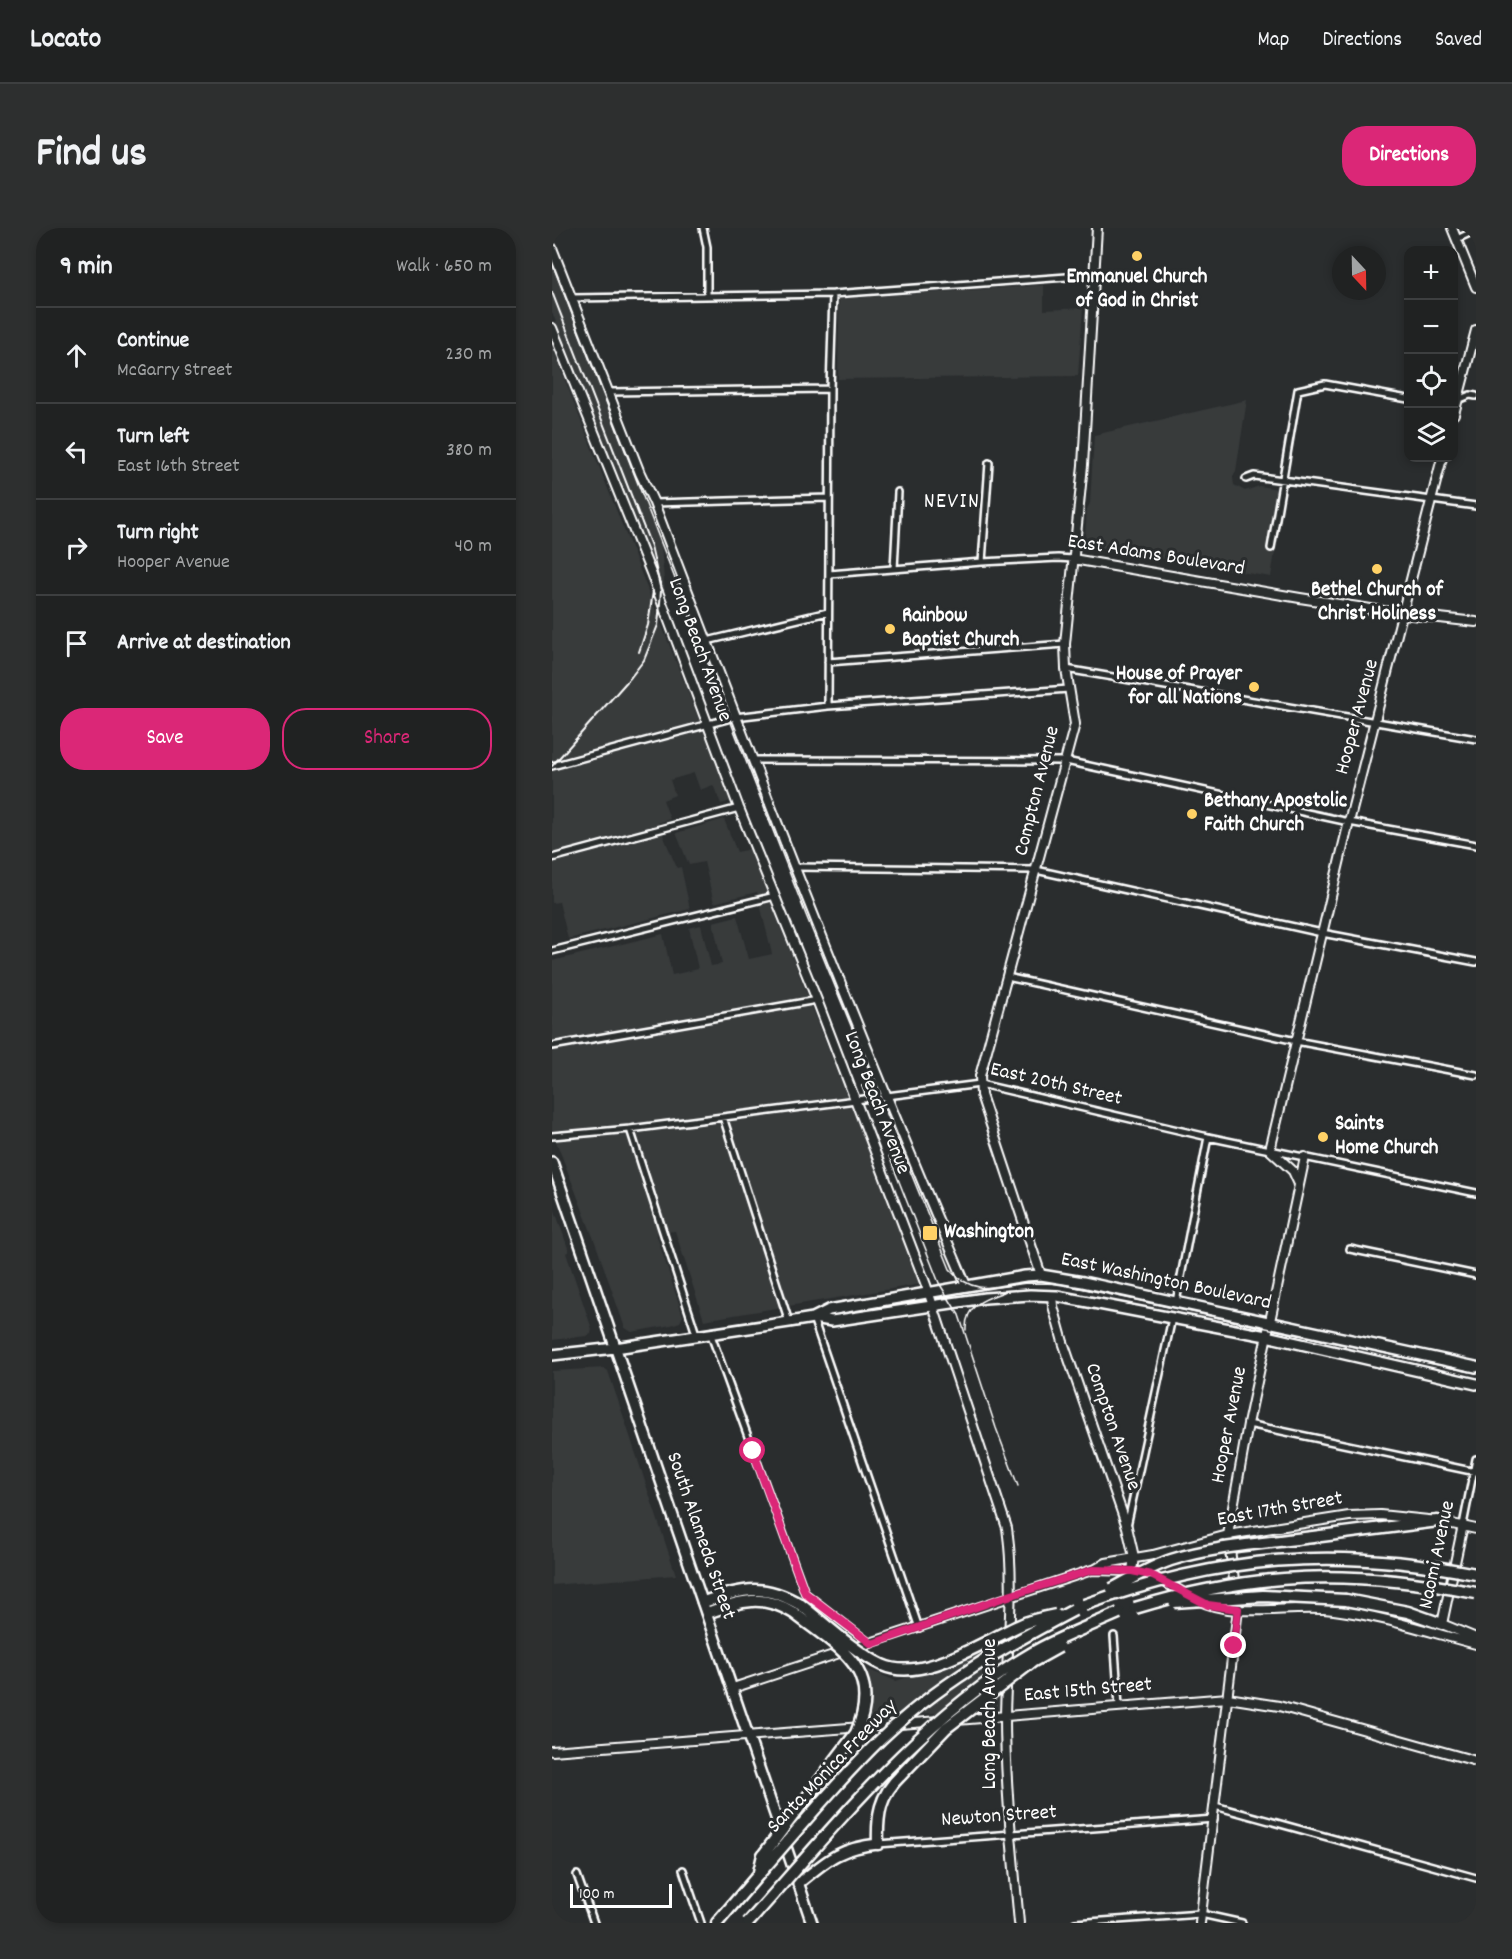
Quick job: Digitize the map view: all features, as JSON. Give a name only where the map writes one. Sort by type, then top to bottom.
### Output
[{"type":"highway","points":[[705,1608],[755,1599],[797,1609],[884,1666],[916,1670],[950,1658],[1027,1622],[1079,1607],[1148,1569],[1172,1560],[1215,1551],[1438,1521]]},
{"type":"highway","name":"Santa Monica Freeway","points":[[717,1923],[817,1807],[882,1738],[972,1667],[1079,1607],[1132,1588],[1190,1573],[1271,1560],[1322,1557],[1366,1559],[1476,1574]]},
{"type":"highway","name":"Santa Monica Freeway","points":[[748,1923],[915,1741],[988,1682],[1032,1653],[1135,1608],[1174,1596],[1249,1581],[1346,1576],[1392,1580],[1476,1593]]},
{"type":"highway","points":[[1135,1608],[1189,1600],[1263,1596],[1346,1600],[1408,1612],[1442,1624]]},
{"type":"highway","points":[[759,1874],[763,1855],[856,1733],[863,1718],[866,1701],[861,1677],[847,1654],[797,1609]]},
{"type":"highway","points":[[878,1844],[881,1803],[889,1786],[946,1728],[1032,1662],[1119,1614]]},
{"type":"main road","name":"South Alameda Street","points":[[552,1162],[812,1923]]},
{"type":"main road","name":"East Washington Boulevard","points":[[552,1355],[697,1337],[813,1318],[829,1310],[929,1292],[964,1281],[1041,1275],[1083,1282],[1476,1367]]},
{"type":"main road","points":[[949,1304],[964,1296],[967,1291],[964,1281]]},
{"type":"main road","name":"East Washington Boulevard","points":[[813,1318],[832,1321],[1007,1297],[1074,1298],[1266,1336],[1476,1384]]},
{"type":"main road","name":"Newton Street","points":[[798,1884],[831,1857],[857,1846],[878,1844]]},
{"type":"street","points":[[703,228],[707,247],[707,296]]},
{"type":"street","name":"Compton Avenue","points":[[1041,1275],[985,1106],[980,1084],[1075,724],[1066,669],[1065,644],[1083,465],[1097,228]]},
{"type":"street","points":[[1452,228],[1476,287]]},
{"type":"street","points":[[1457,239],[1476,230]]},
{"type":"street","name":"Long Beach Avenue","points":[[552,248],[654,503],[752,760],[964,1281]]},
{"type":"street","points":[[572,298],[833,294],[1094,275]]},
{"type":"street","points":[[828,706],[830,390],[833,294]]},
{"type":"street","name":"Long Beach Avenue","points":[[552,328],[651,573],[739,808],[856,1099],[929,1292],[1007,1528],[1010,1551],[1010,1596],[1005,1716],[1011,1834],[1019,1923]]},
{"type":"street","points":[[1458,391],[1476,330]]},
{"type":"street","points":[[1271,548],[1298,390],[1325,384],[1404,398]]},
{"type":"street","points":[[609,392],[830,390]]},
{"type":"street","points":[[1458,400],[1470,395],[1476,396]]},
{"type":"street","name":"Hooper Avenue","points":[[1270,1150],[1349,822],[1441,462]]},
{"type":"street","points":[[982,562],[989,463]]},
{"type":"street","points":[[1246,479],[1254,476],[1476,506]]},
{"type":"street","points":[[894,569],[898,492]]},
{"type":"street","points":[[654,503],[829,498]]},
{"type":"street","name":"East Adams Boulevard","points":[[829,574],[982,562],[1073,559],[1403,614],[1476,622]]},
{"type":"street","points":[[707,641],[828,612]]},
{"type":"street","points":[[828,662],[1065,644]]},
{"type":"street","points":[[1066,669],[1476,739]]},
{"type":"street","points":[[552,766],[735,717],[828,706],[1069,689]]},
{"type":"street","points":[[752,760],[1066,761],[1349,822],[1476,845]]},
{"type":"street","points":[[552,858],[739,808]]},
{"type":"street","points":[[795,867],[1036,870],[1322,933],[1476,962]]},
{"type":"street","points":[[552,951],[775,896]]},
{"type":"street","points":[[1007,977],[1296,1041],[1476,1075]]},
{"type":"street","points":[[552,1046],[817,1000]]},
{"type":"street","name":"East 20th Street","points":[[552,1136],[630,1129],[980,1084],[1208,1137],[1476,1193]]},
{"type":"street","points":[[723,1117],[789,1322]]},
{"type":"street","points":[[630,1129],[697,1337]]},
{"type":"street","points":[[1176,1302],[1208,1137]]},
{"type":"street","points":[[1270,1150],[1293,1171],[1299,1185]]},
{"type":"street","name":"Hooper Avenue","points":[[1200,1923],[1238,1609],[1228,1535],[1248,1424],[1305,1157]]},
{"type":"street","points":[[1350,1249],[1476,1275]]},
{"type":"street","name":"Compton Avenue","points":[[1052,1296],[1064,1342],[1127,1527],[1134,1557],[1132,1571]]},
{"type":"street","points":[[813,1318],[919,1628]]},
{"type":"street","points":[[1127,1527],[1172,1318]]},
{"type":"street","points":[[711,1335],[805,1593],[872,1644]]},
{"type":"street","points":[[1248,1424],[1475,1472]]},
{"type":"street","name":"Naomi Avenue","points":[[1442,1624],[1476,1459]]},
{"type":"street","name":"East 17th Street","points":[[733,1688],[872,1644],[1092,1570],[1106,1563],[1153,1555],[1228,1535],[1349,1516],[1380,1515],[1438,1521],[1476,1529]]},
{"type":"street","points":[[1092,1570],[1132,1571],[1151,1575],[1208,1605],[1238,1609],[1332,1609],[1476,1644]]},
{"type":"street","points":[[1442,1624],[1476,1638]]},
{"type":"street","points":[[1114,1636],[1119,1706]]},
{"type":"street","name":"East 15th Street","points":[[552,1751],[1228,1698],[1279,1706],[1476,1761]]},
{"type":"street","points":[[1215,1806],[1476,1878]]},
{"type":"street","name":"Newton Street","points":[[878,1844],[1214,1819]]},
{"type":"street","points":[[683,1870],[701,1923]]},
{"type":"street","points":[[577,1875],[594,1923]]},
{"type":"street","points":[[1075,1923],[1201,1914],[1242,1923]]},
{"type":"shaded area","points":[[552,255],[653,513],[661,545],[666,604],[552,312]]},
{"type":"shaded area","points":[[1044,285],[1044,310],[1083,308],[1078,376],[838,379],[839,299]]},
{"type":"shaded area","points":[[552,347],[731,801],[721,804],[713,785],[700,790],[694,773],[670,780],[675,795],[663,800],[670,819],[658,823],[677,868],[681,867],[690,909],[568,939],[559,902],[552,903]]},
{"type":"shaded area","points":[[1247,400],[1236,471],[1233,477],[1234,485],[1245,491],[1259,486],[1285,490],[1271,577],[1091,547],[1085,537],[1087,509],[1090,503],[1094,435]]},
{"type":"shaded area","points":[[724,819],[737,852],[750,849],[921,1284],[704,1320],[675,1231],[656,1233],[683,1316],[680,1322],[671,1325],[632,1332],[625,1328],[552,1131],[552,961],[663,934],[672,975],[698,969],[689,928],[701,925],[711,966],[722,964],[713,922],[737,916],[749,959],[772,954],[757,892],[714,903],[704,862],[689,865],[676,833]]},
{"type":"shaded area","points":[[552,1202],[569,1251],[566,1253],[592,1329],[591,1334],[587,1336],[552,1340]]},
{"type":"shaded area","points":[[604,1368],[608,1371],[676,1575],[552,1585],[552,1371]]},
{"type":"shaded area","points":[[993,1645],[998,1709],[870,1717],[867,1669],[896,1681]]},
{"type":"tram line","points":[[552,263],[806,915],[950,1269],[959,1278],[977,1287],[1028,1283],[1061,1284],[1476,1373]]},
{"type":"tram line","points":[[889,1156],[939,1283],[959,1315],[996,1428],[1018,1486]]},
{"type":"tram line","points":[[966,1330],[972,1309],[977,1304],[1004,1292]]},
{"type":"railway","points":[[552,292],[651,546],[661,591],[658,625],[644,660],[552,766]]},
{"type":"railway","points":[[639,652],[648,625],[653,591]]},
{"type":"railway","points":[[862,1086],[871,1109]]},
{"type":"place","name":"Emmanuel Church of God in Christ","points":[[1137,256]]},
{"type":"place","name":"Bethel Church of Christ Holiness","points":[[1377,569]]},
{"type":"place","name":"Rainbow Baptist Church","points":[[890,629]]},
{"type":"place","name":"House of Prayer for all Nations","points":[[1254,687]]},
{"type":"place","name":"Bethany Apostolic Faith Church","points":[[1192,814]]},
{"type":"place","name":"Saints Home Church","points":[[1323,1137]]},
{"type":"place","name":"Washington","points":[[930,1233]]},
{"type":"district","name":"NEVIN","points":[[952,502]]},
{"type":"route","points":[[753,1451],[805,1593],[872,1644],[999,1599],[1092,1570],[1132,1571],[1151,1575],[1208,1605],[1238,1609],[1234,1646]]}]
